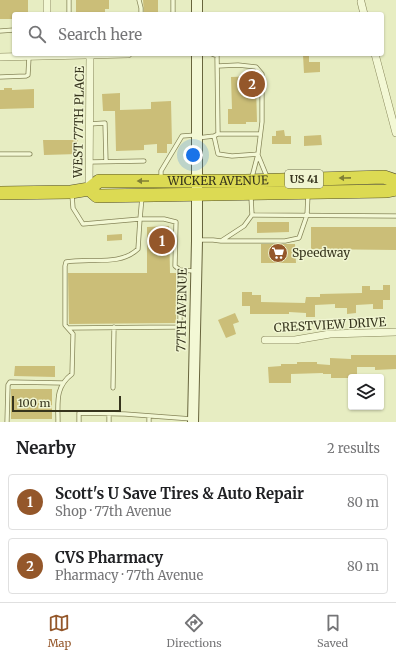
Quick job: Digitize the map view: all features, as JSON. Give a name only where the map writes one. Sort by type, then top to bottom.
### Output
[{"type":"highway","name":"WICKER AVENUE","points":[[0,193],[71,192],[89,190],[99,181],[384,178],[396,181]]},
{"type":"highway","name":"WICKER AVENUE","points":[[89,190],[97,196],[387,191],[396,189]]},
{"type":"street","points":[[47,0],[47,12]]},
{"type":"street","points":[[197,0],[197,12]]},
{"type":"street","points":[[361,2],[364,12]]},
{"type":"street","points":[[0,57],[29,56]]},
{"type":"street","name":"WEST 77TH PLACE","points":[[89,190],[90,56]]},
{"type":"street","name":"77TH AVENUE","points":[[193,421],[195,271],[197,240],[197,56]]},
{"type":"street","points":[[376,56],[396,133]]},
{"type":"street","name":"CRESTVIEW DRIVE","points":[[265,340],[295,340],[344,333],[396,332]]},
{"type":"lane","points":[[69,0],[69,12]]},
{"type":"lane","points":[[139,0],[141,12]]},
{"type":"lane","points":[[173,0],[173,12]]},
{"type":"lane","points":[[0,30],[12,30]]},
{"type":"lane","points":[[0,77],[28,75],[29,56]]},
{"type":"lane","points":[[217,56],[218,134]]},
{"type":"lane","points":[[218,66],[238,65],[256,67],[262,74],[262,122],[258,154],[252,180]]},
{"type":"lane","points":[[89,124],[105,123],[106,162]]},
{"type":"lane","points":[[160,181],[161,171],[182,136],[197,137],[214,136],[218,134],[260,134]]},
{"type":"lane","points":[[214,136],[218,154],[232,156],[258,154]]},
{"type":"lane","points":[[0,154],[30,154]]},
{"type":"lane","points":[[258,154],[268,180]]},
{"type":"lane","points":[[89,162],[144,161]]},
{"type":"lane","points":[[71,192],[73,208],[83,224],[164,219],[176,222],[175,266],[180,270],[195,271]]},
{"type":"lane","points":[[197,240],[285,241],[299,238],[307,215],[308,192]]},
{"type":"lane","points":[[221,241],[244,226],[252,215],[251,194]]},
{"type":"lane","points":[[58,422],[59,390],[66,379],[72,374],[73,334],[65,323],[66,262],[123,259],[138,249],[142,195]]},
{"type":"lane","points":[[252,215],[396,216]]},
{"type":"lane","points":[[68,328],[178,327],[180,323],[180,270]]},
{"type":"lane","points":[[113,388],[114,327]]},
{"type":"lane","points":[[7,422],[8,385],[10,382],[63,383]]},
{"type":"lane","points":[[78,422],[79,412],[149,416],[193,421]]},
{"type":"lane","points":[[109,414],[109,422]]},
{"type":"lane","points":[[148,422],[149,416]]},
{"type":"building","points":[[0,0],[28,0],[28,12],[12,12],[12,19],[0,19]]},
{"type":"building","points":[[76,0],[109,0],[109,9],[105,9],[105,12],[76,12]]},
{"type":"building","points":[[143,0],[158,0],[158,12],[144,12]]},
{"type":"building","points":[[303,56],[309,56],[309,62],[320,62],[320,72],[304,73]]},
{"type":"building","points":[[256,76],[256,79],[259,79],[259,85],[256,85],[257,122],[246,122],[246,124],[228,124],[228,109],[232,109],[231,77]]},
{"type":"building","points":[[4,88],[12,88],[12,90],[34,89],[34,108],[0,109],[0,90],[4,90]]},
{"type":"building","points":[[120,93],[120,110],[151,109],[151,102],[171,101],[172,144],[167,144],[167,153],[157,153],[157,144],[144,145],[144,150],[116,151],[115,111],[103,111],[102,94]]},
{"type":"building","points":[[284,130],[285,136],[291,136],[291,144],[272,144],[272,136],[276,136],[276,131]]},
{"type":"building","points":[[321,135],[322,145],[304,146],[304,136]]},
{"type":"building","points":[[43,140],[78,140],[78,154],[44,155]]},
{"type":"building","name":"Speedway","points":[[257,222],[289,222],[289,232],[257,233]]},
{"type":"building","points":[[169,226],[170,273],[176,273],[176,323],[69,324],[68,273],[147,273],[147,227]]},
{"type":"building","points":[[311,227],[396,227],[396,250],[311,249]]},
{"type":"building","points":[[122,234],[122,240],[107,241],[107,235]]},
{"type":"building","name":"Speedway","points":[[261,244],[295,244],[296,263],[261,263]]},
{"type":"building","points":[[383,285],[390,285],[390,300],[383,300],[383,309],[373,309],[373,304],[356,305],[356,313],[347,314],[347,308],[335,308],[335,304],[315,305],[315,317],[306,317],[306,313],[289,312],[289,314],[250,314],[250,306],[242,306],[242,292],[252,292],[252,295],[261,295],[261,302],[305,303],[306,297],[320,297],[320,294],[362,293],[362,286],[370,286],[370,290],[383,290]]},
{"type":"building","points":[[235,313],[239,322],[233,324],[236,334],[226,338],[218,320]]},
{"type":"building","points":[[351,355],[396,355],[396,369],[375,370],[375,367],[357,367],[357,374],[348,374],[348,378],[331,378],[331,374],[323,373],[291,374],[291,383],[269,383],[268,367],[281,366],[281,364],[297,364],[297,362],[317,362],[317,364],[330,365],[330,358],[351,359]]},
{"type":"building","points":[[15,366],[55,366],[55,377],[14,376]]},
{"type":"building","points":[[11,389],[52,389],[52,419],[11,419]]},
{"type":"place","name":"CVS Pharmacy","points":[[252,84]]},
{"type":"place","name":"Scott's U Save Tires & Auto Repair","points":[[162,241]]},
{"type":"place","name":"Speedway","points":[[278,253]]}]
